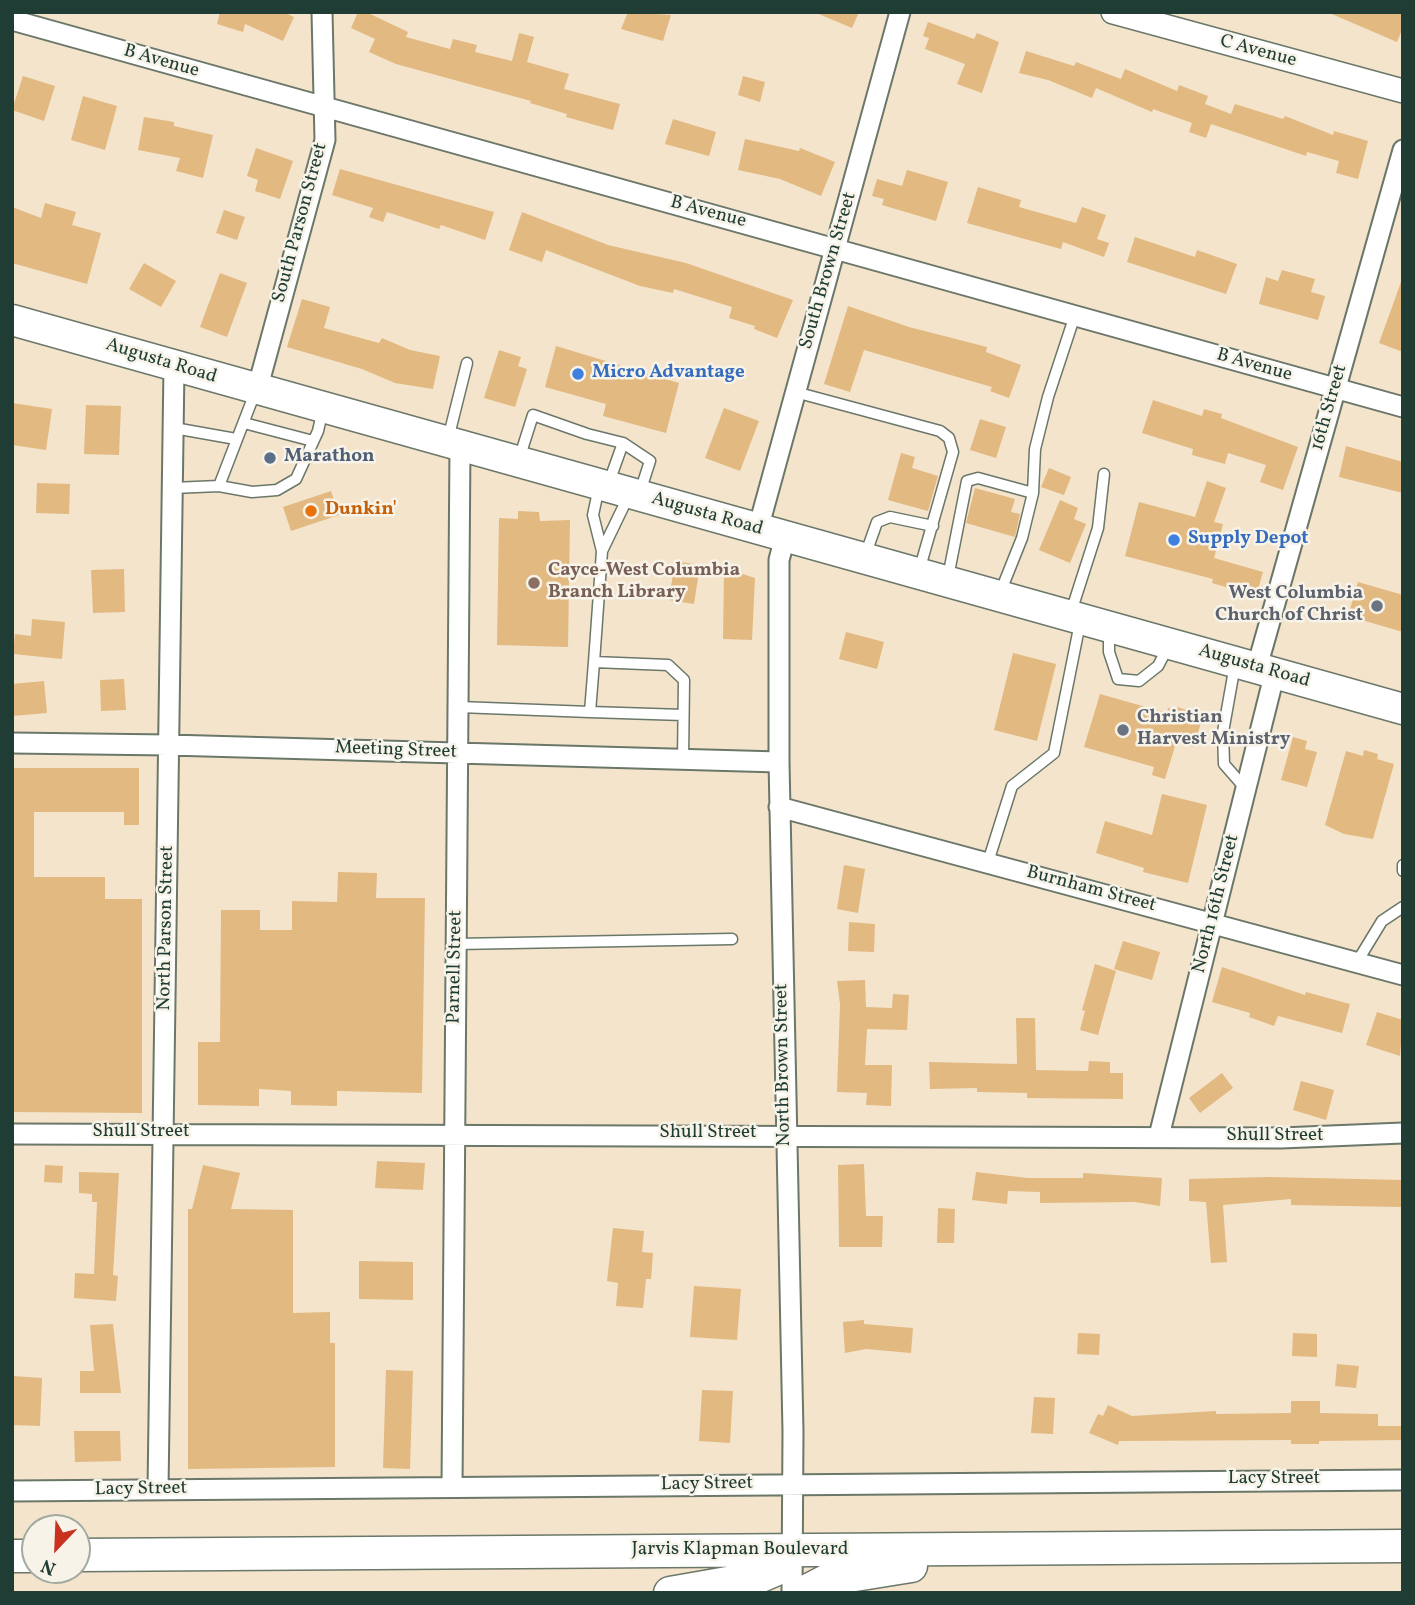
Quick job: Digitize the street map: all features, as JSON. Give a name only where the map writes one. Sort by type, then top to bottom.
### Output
[{"type":"highway","name":"Jarvis Klapman Boulevard","points":[[91,1555],[1403,1546]]},
{"type":"highway","points":[[803,1593],[830,1579],[868,1572],[1055,1548]]},
{"type":"highway","points":[[670,1593],[756,1578],[777,1569],[792,1550]]},
{"type":"main road","name":"Augusta Road","points":[[12,320],[1403,709]]},
{"type":"street","name":"South Parson Street","points":[[257,390],[325,140],[322,12]]},
{"type":"street","name":"South Brown Street","points":[[771,533],[794,391],[900,12]]},
{"type":"street","name":"C Avenue","points":[[1113,12],[1403,91]]},
{"type":"street","name":"B Avenue","points":[[12,20],[1403,407]]},
{"type":"street","name":"16th Street","points":[[1256,667],[1403,150]]},
{"type":"street","name":"North Parson Street","points":[[158,1489],[174,367]]},
{"type":"street","name":"Parnell Street","points":[[452,1488],[459,753],[454,445]]},
{"type":"street","name":"North Brown Street","points":[[771,533],[779,560],[779,807],[793,1484],[792,1593]]},
{"type":"street","name":"North 16th Street","points":[[1159,1136],[1245,788],[1256,667]]},
{"type":"street","name":"Meeting Street","points":[[12,744],[169,745],[779,762]]},
{"type":"street","name":"Burnham Street","points":[[779,807],[1403,975]]},
{"type":"street","name":"Shull Street","points":[[12,1134],[785,1134],[1281,1138],[1403,1133]]},
{"type":"street","name":"Lacy Street","points":[[12,1491],[1403,1480]]},
{"type":"lane","points":[[998,596],[1022,538],[1034,494],[1035,449],[1048,397],[1075,315]]},
{"type":"lane","points":[[454,445],[467,363]]},
{"type":"lane","points":[[219,486],[257,390]]},
{"type":"lane","points":[[794,391],[940,431],[950,438],[953,452],[918,575]]},
{"type":"lane","points":[[173,488],[219,486],[252,492],[277,491],[296,479],[313,441],[323,408]]},
{"type":"lane","points":[[518,463],[533,415],[623,443],[650,461],[593,515],[602,551]]},
{"type":"lane","points":[[244,423],[313,441]]},
{"type":"lane","points":[[174,428],[236,439]]},
{"type":"lane","points":[[590,712],[602,551],[619,490],[612,466],[623,443]]},
{"type":"lane","points":[[988,862],[1012,786],[1054,753],[1075,618],[1098,528],[1104,474]]},
{"type":"lane","points":[[947,582],[967,481],[978,478],[1034,494]]},
{"type":"lane","points":[[864,560],[877,522],[890,517],[933,526]]},
{"type":"lane","points":[[1109,627],[1109,652],[1118,679],[1139,681],[1158,666],[1170,643]]},
{"type":"lane","points":[[594,662],[668,665],[684,680],[683,760]]},
{"type":"lane","points":[[1245,788],[1224,764],[1223,732],[1256,667]]},
{"type":"lane","points":[[459,707],[683,715]]},
{"type":"lane","points":[[1403,865],[1403,871]]},
{"type":"lane","points":[[1357,962],[1382,921],[1403,907]]},
{"type":"lane","points":[[456,944],[732,939]]},
{"type":"building","points":[[220,12],[283,12],[294,17],[283,41],[245,24],[243,32],[217,24]]},
{"type":"building","points":[[358,12],[366,12],[408,32],[406,37],[450,49],[453,39],[477,45],[475,52],[512,61],[519,33],[534,37],[527,62],[569,74],[564,89],[620,104],[613,130],[566,117],[567,114],[530,103],[531,101],[396,64],[369,52],[375,39],[351,28]]},
{"type":"building","points":[[628,12],[671,15],[663,41],[621,29]]},
{"type":"building","points":[[814,12],[859,12],[852,28]]},
{"type":"building","points":[[1327,12],[1403,12],[1403,27],[1397,42]]},
{"type":"building","points":[[928,22],[974,39],[977,33],[999,42],[982,93],[957,84],[965,64],[925,49],[929,38],[923,36]]},
{"type":"building","points":[[1026,51],[1074,66],[1076,62],[1121,79],[1125,69],[1177,91],[1179,85],[1208,96],[1205,104],[1231,114],[1235,104],[1283,119],[1285,116],[1333,135],[1334,131],[1368,141],[1358,179],[1336,173],[1339,161],[1307,152],[1306,156],[1211,124],[1206,138],[1189,132],[1192,123],[1153,109],[1152,112],[1096,88],[1092,98],[1048,80],[1019,73]]},
{"type":"building","points":[[23,76],[55,86],[44,121],[12,110]]},
{"type":"building","points":[[743,76],[765,82],[760,102],[738,95]]},
{"type":"building","points":[[83,96],[117,106],[105,150],[71,140]]},
{"type":"building","points":[[144,117],[174,122],[174,126],[213,135],[203,178],[176,171],[180,158],[138,150]]},
{"type":"building","points":[[673,119],[716,132],[709,156],[665,144]]},
{"type":"building","points":[[745,139],[799,151],[800,148],[835,162],[821,196],[780,179],[738,170]]},
{"type":"building","points":[[256,148],[293,161],[280,199],[255,191],[258,180],[247,176]]},
{"type":"building","points":[[340,169],[494,212],[485,240],[441,225],[439,229],[387,212],[383,222],[369,217],[373,208],[332,195]]},
{"type":"building","points":[[907,170],[948,182],[936,221],[882,205],[884,199],[872,196],[877,179],[902,186]]},
{"type":"building","points":[[978,187],[1021,200],[1019,207],[1076,223],[1082,207],[1106,215],[1097,239],[1109,243],[1104,257],[1063,242],[1061,249],[967,223]]},
{"type":"building","points":[[45,203],[76,212],[72,225],[101,233],[87,284],[12,263],[12,207],[41,218]]},
{"type":"building","points":[[224,210],[245,217],[237,240],[216,233]]},
{"type":"building","points":[[522,212],[608,245],[686,263],[793,300],[777,338],[754,329],[755,326],[729,318],[732,307],[674,289],[673,293],[640,286],[546,250],[542,262],[509,250]]},
{"type":"building","points":[[1135,237],[1195,257],[1197,250],[1237,264],[1226,294],[1127,262]]},
{"type":"building","points":[[144,263],[176,281],[161,307],[129,289]]},
{"type":"building","points":[[1282,270],[1315,279],[1311,292],[1325,296],[1318,320],[1259,304],[1266,277],[1278,281]]},
{"type":"building","points":[[220,273],[247,283],[227,337],[200,327]]},
{"type":"building","points":[[1401,282],[1403,283],[1403,352],[1379,343]]},
{"type":"building","points":[[302,299],[330,307],[324,328],[379,343],[382,338],[410,350],[440,356],[433,389],[395,383],[362,369],[287,347]]},
{"type":"building","points":[[848,306],[909,327],[987,347],[986,352],[1021,365],[1009,398],[990,391],[992,387],[864,350],[850,392],[824,384]]},
{"type":"building","points":[[556,346],[679,383],[666,433],[603,416],[606,404],[545,387]]},
{"type":"building","points":[[499,350],[521,357],[518,366],[527,369],[515,407],[484,398]]},
{"type":"building","points":[[1153,400],[1202,416],[1204,409],[1222,414],[1221,418],[1298,447],[1283,490],[1260,482],[1266,465],[1228,453],[1225,464],[1192,455],[1193,449],[1142,433]]},
{"type":"building","points":[[12,403],[52,409],[46,450],[12,445]]},
{"type":"building","points":[[86,405],[121,406],[119,455],[84,454]]},
{"type":"building","points":[[724,408],[759,421],[740,471],[705,458]]},
{"type":"building","points":[[980,419],[1006,427],[996,458],[970,450]]},
{"type":"building","points":[[1346,446],[1403,462],[1403,493],[1339,477]]},
{"type":"building","points":[[901,453],[915,457],[912,468],[938,476],[928,511],[888,500]]},
{"type":"building","points":[[1049,468],[1071,477],[1064,495],[1041,487]]},
{"type":"building","name":"Supply Depot","points":[[1207,481],[1226,488],[1214,522],[1223,524],[1214,558],[1263,572],[1256,596],[1212,583],[1213,579],[1125,556],[1139,502],[1195,517]]},
{"type":"building","points":[[37,483],[70,484],[69,514],[36,513]]},
{"type":"building","points":[[975,488],[1015,499],[1011,512],[1020,514],[1015,537],[966,523]]},
{"type":"building","name":"Dunkin'","points":[[331,491],[339,515],[291,531],[283,507]]},
{"type":"building","points":[[1060,500],[1078,508],[1074,519],[1086,524],[1070,563],[1039,550]]},
{"type":"building","name":"Cayce-West Columbia Branch Library","points":[[518,511],[539,512],[540,521],[570,520],[568,647],[497,645],[499,518],[518,519]]},
{"type":"building","points":[[675,561],[700,565],[694,604],[669,600]]},
{"type":"building","points":[[724,568],[755,578],[752,640],[723,639]]},
{"type":"building","points":[[124,569],[125,612],[93,613],[91,570]]},
{"type":"building","name":"West Columbia Church of Christ","points":[[1358,582],[1403,595],[1403,632],[1348,616]]},
{"type":"building","points":[[32,619],[65,622],[62,659],[13,654],[15,634],[31,636]]},
{"type":"building","points":[[846,632],[884,642],[877,669],[839,659]]},
{"type":"building","points":[[1013,653],[1056,664],[1037,741],[994,730]]},
{"type":"building","points":[[124,679],[126,710],[101,711],[100,680]]},
{"type":"building","points":[[44,681],[47,713],[12,716],[12,684]]},
{"type":"building","name":"Christian Harvest Ministry","points":[[1100,694],[1167,713],[1168,708],[1176,710],[1177,707],[1203,715],[1194,747],[1180,743],[1175,746],[1165,779],[1152,775],[1154,767],[1084,747]]},
{"type":"building","points":[[1293,737],[1307,741],[1305,749],[1317,752],[1307,787],[1281,780]]},
{"type":"building","points":[[1364,750],[1378,754],[1377,759],[1394,764],[1373,839],[1344,834],[1325,825],[1346,751],[1363,756]]},
{"type":"building","points":[[12,768],[139,768],[139,825],[124,825],[124,812],[34,812],[34,877],[105,877],[105,899],[142,899],[142,1113],[12,1112]]},
{"type":"building","points":[[1162,794],[1207,805],[1188,883],[1143,872],[1144,868],[1096,853],[1105,821],[1152,835]]},
{"type":"building","points":[[844,865],[865,869],[858,913],[837,909]]},
{"type":"building","points":[[338,872],[377,873],[376,898],[425,898],[422,1093],[337,1091],[337,1106],[291,1105],[291,1091],[259,1089],[259,1106],[198,1105],[198,1042],[220,1042],[221,910],[260,910],[260,930],[292,930],[292,901],[337,902]]},
{"type":"building","points":[[849,922],[875,924],[874,952],[848,951]]},
{"type":"building","points":[[1123,941],[1160,952],[1152,980],[1114,969]]},
{"type":"building","points":[[1095,964],[1116,971],[1098,1035],[1080,1030],[1085,1011],[1082,1010]]},
{"type":"building","points":[[1222,967],[1305,995],[1306,992],[1350,1004],[1342,1033],[1278,1016],[1274,1026],[1249,1017],[1250,1013],[1212,1002]]},
{"type":"building","points":[[865,980],[866,1007],[892,1008],[893,994],[909,995],[907,1030],[867,1029],[865,1065],[892,1065],[891,1106],[866,1105],[867,1093],[837,1092],[840,1004],[837,981]]},
{"type":"building","points":[[1377,1012],[1403,1020],[1400,1056],[1366,1045]]},
{"type":"building","points":[[1016,1018],[1035,1018],[1036,1070],[1088,1071],[1089,1061],[1110,1062],[1110,1073],[1123,1073],[1123,1099],[1027,1098],[1027,1093],[977,1092],[977,1088],[930,1089],[929,1062],[1017,1064]]},
{"type":"building","points":[[1222,1073],[1233,1088],[1200,1113],[1189,1098]]},
{"type":"building","points":[[1301,1081],[1334,1090],[1326,1120],[1293,1110]]},
{"type":"building","points":[[377,1161],[425,1163],[423,1190],[375,1188]]},
{"type":"building","points":[[864,1164],[866,1216],[883,1216],[882,1247],[839,1247],[838,1165]]},
{"type":"building","points":[[45,1165],[63,1166],[62,1183],[44,1182]]},
{"type":"building","points":[[203,1165],[240,1173],[231,1209],[293,1210],[293,1313],[330,1312],[330,1343],[335,1343],[335,1467],[188,1469],[188,1209],[192,1209]]},
{"type":"building","points":[[79,1172],[119,1173],[113,1275],[118,1276],[116,1301],[74,1298],[75,1273],[94,1274],[97,1202],[92,1202],[92,1194],[79,1193]]},
{"type":"building","points":[[976,1172],[1028,1178],[1083,1178],[1083,1173],[1162,1178],[1160,1206],[1135,1202],[1040,1203],[1040,1192],[1008,1191],[1007,1204],[972,1200]]},
{"type":"building","points":[[1268,1177],[1403,1180],[1403,1207],[1291,1205],[1291,1199],[1223,1205],[1227,1262],[1211,1263],[1206,1202],[1189,1201],[1189,1179]]},
{"type":"building","points":[[938,1208],[955,1209],[954,1243],[937,1243]]},
{"type":"building","points":[[613,1228],[644,1231],[642,1252],[653,1253],[651,1279],[646,1279],[643,1308],[616,1306],[618,1283],[607,1281]]},
{"type":"building","points":[[359,1261],[413,1262],[413,1300],[359,1299]]},
{"type":"building","points":[[694,1286],[741,1289],[737,1340],[690,1337]]},
{"type":"building","points":[[864,1320],[864,1324],[913,1328],[911,1353],[866,1349],[845,1353],[843,1322]]},
{"type":"building","points":[[113,1324],[121,1393],[80,1393],[80,1371],[94,1371],[90,1325]]},
{"type":"building","points":[[1078,1333],[1100,1334],[1099,1355],[1077,1354]]},
{"type":"building","points":[[1293,1333],[1317,1334],[1317,1357],[1292,1356]]},
{"type":"building","points":[[1337,1364],[1359,1366],[1356,1388],[1335,1386]]},
{"type":"building","points":[[386,1370],[413,1371],[410,1469],[383,1468]]},
{"type":"building","points":[[12,1376],[42,1378],[40,1426],[12,1425]]},
{"type":"building","points":[[702,1390],[733,1391],[730,1443],[699,1441]]},
{"type":"building","points":[[1034,1397],[1055,1398],[1053,1434],[1031,1433]]},
{"type":"building","points":[[1291,1401],[1320,1401],[1320,1413],[1378,1414],[1378,1426],[1403,1426],[1403,1440],[1319,1441],[1319,1444],[1291,1444],[1291,1440],[1119,1441],[1118,1445],[1089,1433],[1098,1414],[1103,1416],[1108,1405],[1132,1416],[1216,1411],[1216,1414],[1291,1413]]},
{"type":"building","points":[[74,1431],[120,1431],[121,1461],[75,1462]]},
{"type":"place","name":"Micro Advantage","points":[[578,374]]},
{"type":"place","name":"Marathon","points":[[270,458]]},
{"type":"place","name":"Dunkin'","points":[[311,511]]},
{"type":"place","name":"Supply Depot","points":[[1174,540]]},
{"type":"place","name":"Cayce-West Columbia Branch Library","points":[[534,583]]},
{"type":"place","name":"West Columbia Church of Christ","points":[[1377,606]]},
{"type":"place","name":"Christian Harvest Ministry","points":[[1123,730]]}]
